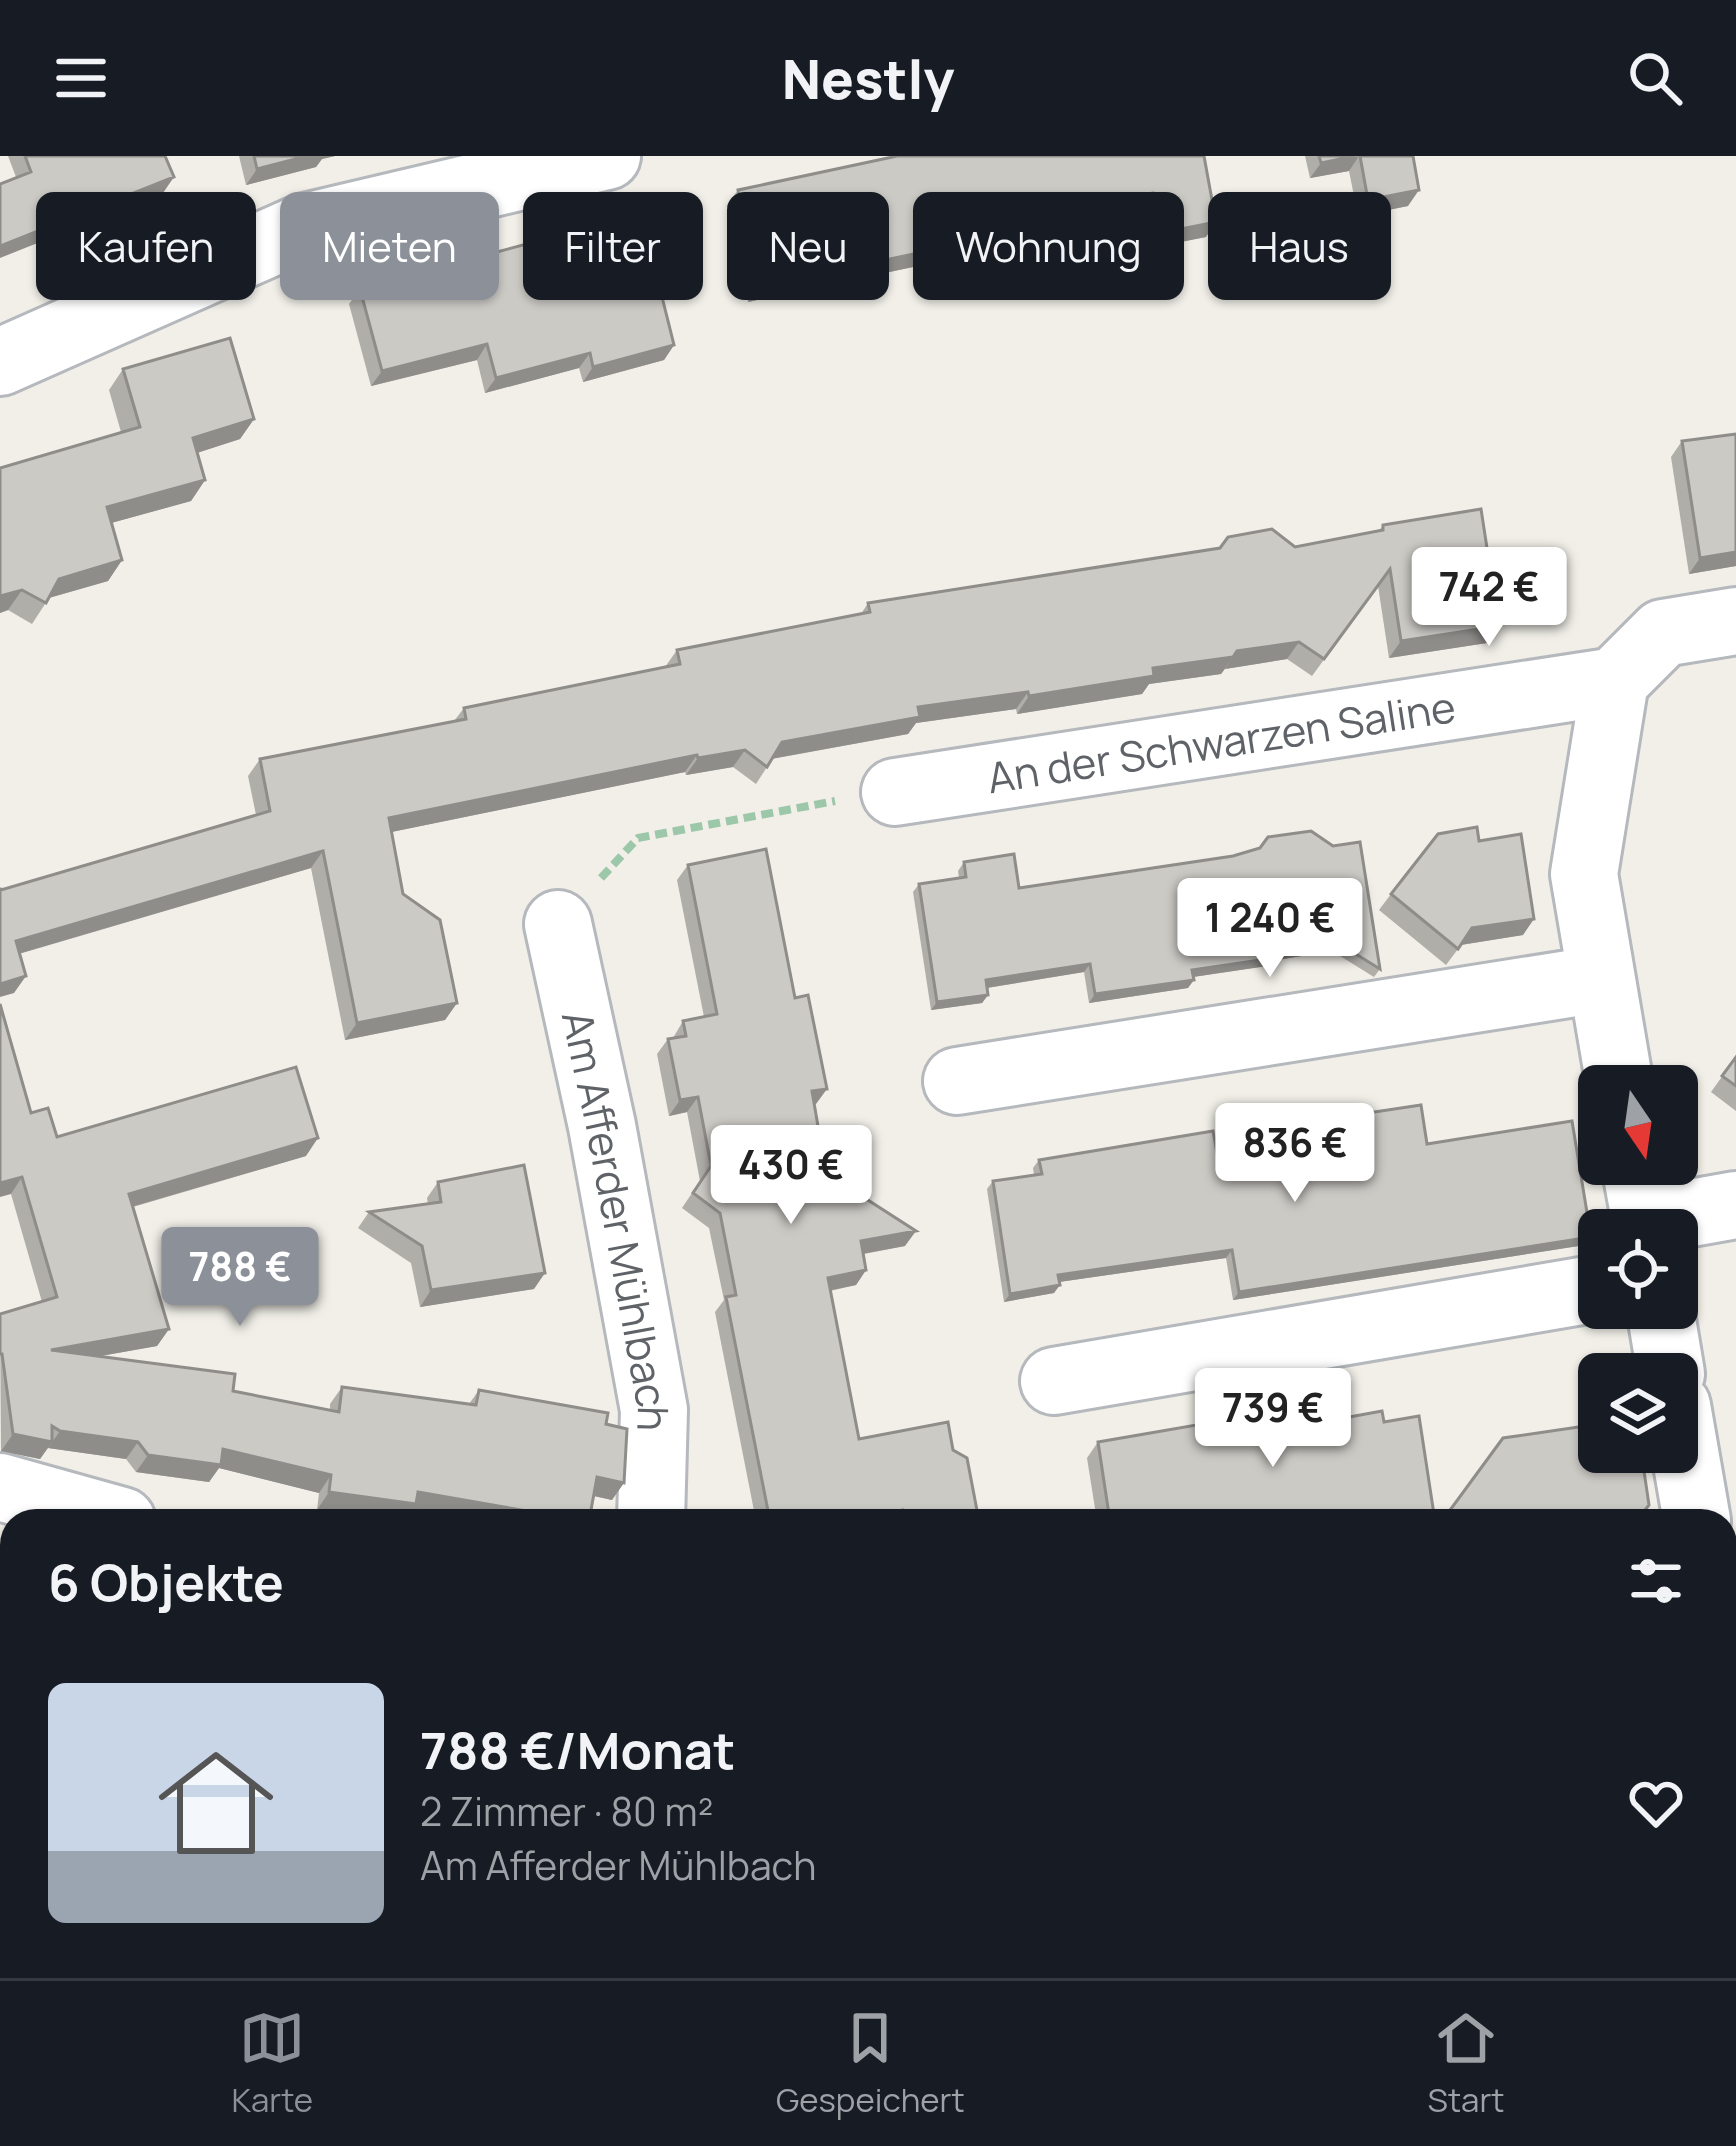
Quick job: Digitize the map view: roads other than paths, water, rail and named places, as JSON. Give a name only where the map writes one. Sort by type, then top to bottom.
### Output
[{"type":"street","points":[[0,362],[305,226],[607,156]]},
{"type":"street","points":[[1616,1065],[1584,874],[1615,681],[1663,633],[1736,621]]},
{"type":"street","name":"An der Schwarzen Saline","points":[[895,792],[1615,681]]},
{"type":"street","name":"Am Afferder Mühlbach","points":[[558,924],[602,1126],[655,1410],[651,1509]]},
{"type":"street","points":[[957,1082],[1600,979]]},
{"type":"street","points":[[1642,1205],[1736,1205]]},
{"type":"street","points":[[1054,1381],[1578,1292]]},
{"type":"street","points":[[1689,1473],[1695,1509]]},
{"type":"street","points":[[0,1487],[79,1509]]}]
